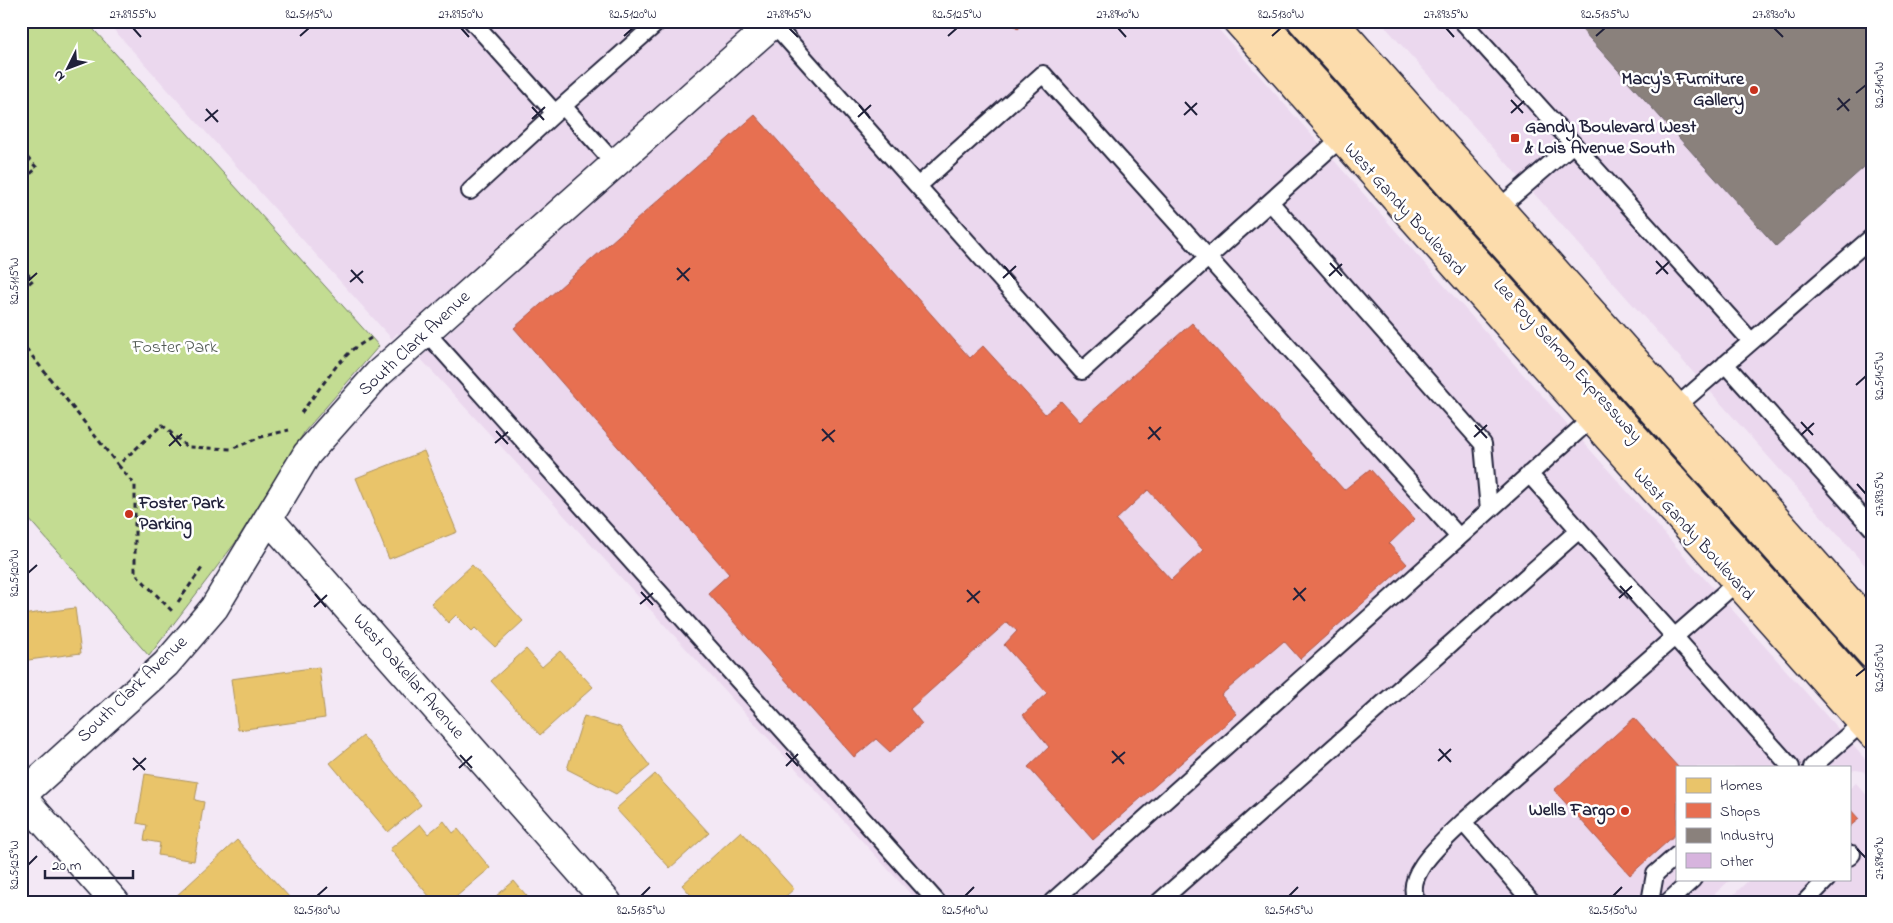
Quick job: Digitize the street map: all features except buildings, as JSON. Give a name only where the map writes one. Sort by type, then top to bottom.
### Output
[{"type":"main road","name":"West Gandy Boulevard","points":[[1237,21],[1736,583],[1869,717]]},
{"type":"main road","name":"Lee Roy Selmon Expressway","points":[[1261,21],[1869,717]]},
{"type":"main road","name":"Lee Roy Selmon Expressway","points":[[1302,21],[1872,655]]},
{"type":"main road","points":[[1302,21],[1315,35],[1374,68]]},
{"type":"main road","points":[[1337,23],[1374,68],[1872,627]]},
{"type":"main road","points":[[1390,193],[1424,209],[1869,717]]},
{"type":"street","name":"South Clark Avenue","points":[[21,796],[166,664],[214,608],[307,454],[378,374],[774,22]]},
{"type":"street","name":"West Oakellar Avenue","points":[[269,519],[607,902]]},
{"type":"street","points":[[21,796],[115,902]]},
{"type":"lane","points":[[472,21],[615,164]]},
{"type":"lane","points":[[470,191],[659,21]]},
{"type":"lane","points":[[1462,21],[1751,341]]},
{"type":"lane","points":[[774,22],[1082,372],[1341,138]]},
{"type":"lane","points":[[918,186],[1043,74],[1459,538]]},
{"type":"lane","points":[[1499,208],[1573,144]]},
{"type":"lane","points":[[1270,202],[1483,444],[1489,510]]},
{"type":"lane","points":[[1676,407],[1872,237]]},
{"type":"lane","points":[[426,332],[937,902]]},
{"type":"lane","points":[[1725,364],[1872,528]]},
{"type":"lane","points":[[1052,902],[1590,420]]},
{"type":"lane","points":[[1529,474],[1789,766]]},
{"type":"lane","points":[[1159,902],[1579,530]]},
{"type":"lane","points":[[1418,902],[1414,880],[1424,862],[1463,822],[1736,583]]},
{"type":"lane","points":[[1813,766],[1869,717]]},
{"type":"lane","points":[[1463,822],[1532,902]]},
{"type":"lane","points":[[1650,902],[1655,874],[1676,856]]},
{"type":"lane","points":[[1668,902],[1692,880]]},
{"type":"lane","points":[[1804,902],[1826,880]]},
{"type":"path","points":[[21,150],[37,168],[21,182]]},
{"type":"path","points":[[21,267],[33,280],[21,290]]},
{"type":"path","points":[[21,342],[135,485],[135,573],[172,611]]},
{"type":"path","points":[[118,465],[162,425],[186,447],[231,449],[290,430]]},
{"type":"shaded area","points":[[106,21],[753,21],[399,335],[397,333],[392,339]]},
{"type":"shaded area","points":[[798,21],[1211,21],[1368,201],[1872,767],[1872,780],[1863,771],[1850,772],[1850,766],[1676,766],[1676,880],[1730,880],[1706,902],[918,902],[420,358]]},
{"type":"shaded area","points":[[1380,21],[1872,21],[1872,573]]},
{"type":"shaded area","points":[[1856,783],[1872,801],[1872,902],[1726,902],[1749,880],[1850,880],[1850,788]]},
{"type":"green space","name":"Foster Park","points":[[21,21],[86,21],[379,346],[305,431],[235,543],[149,656],[21,510]]},
{"type":"place","name":"Macy's Furniture Gallery","points":[[1754,90]]},
{"type":"place","name":"Gandy Boulevard West & Lois Avenue South","points":[[1515,138]]},
{"type":"place","name":"Foster Park Parking","points":[[129,514]]},
{"type":"place","name":"Wells Fargo","points":[[1625,811]]}]
